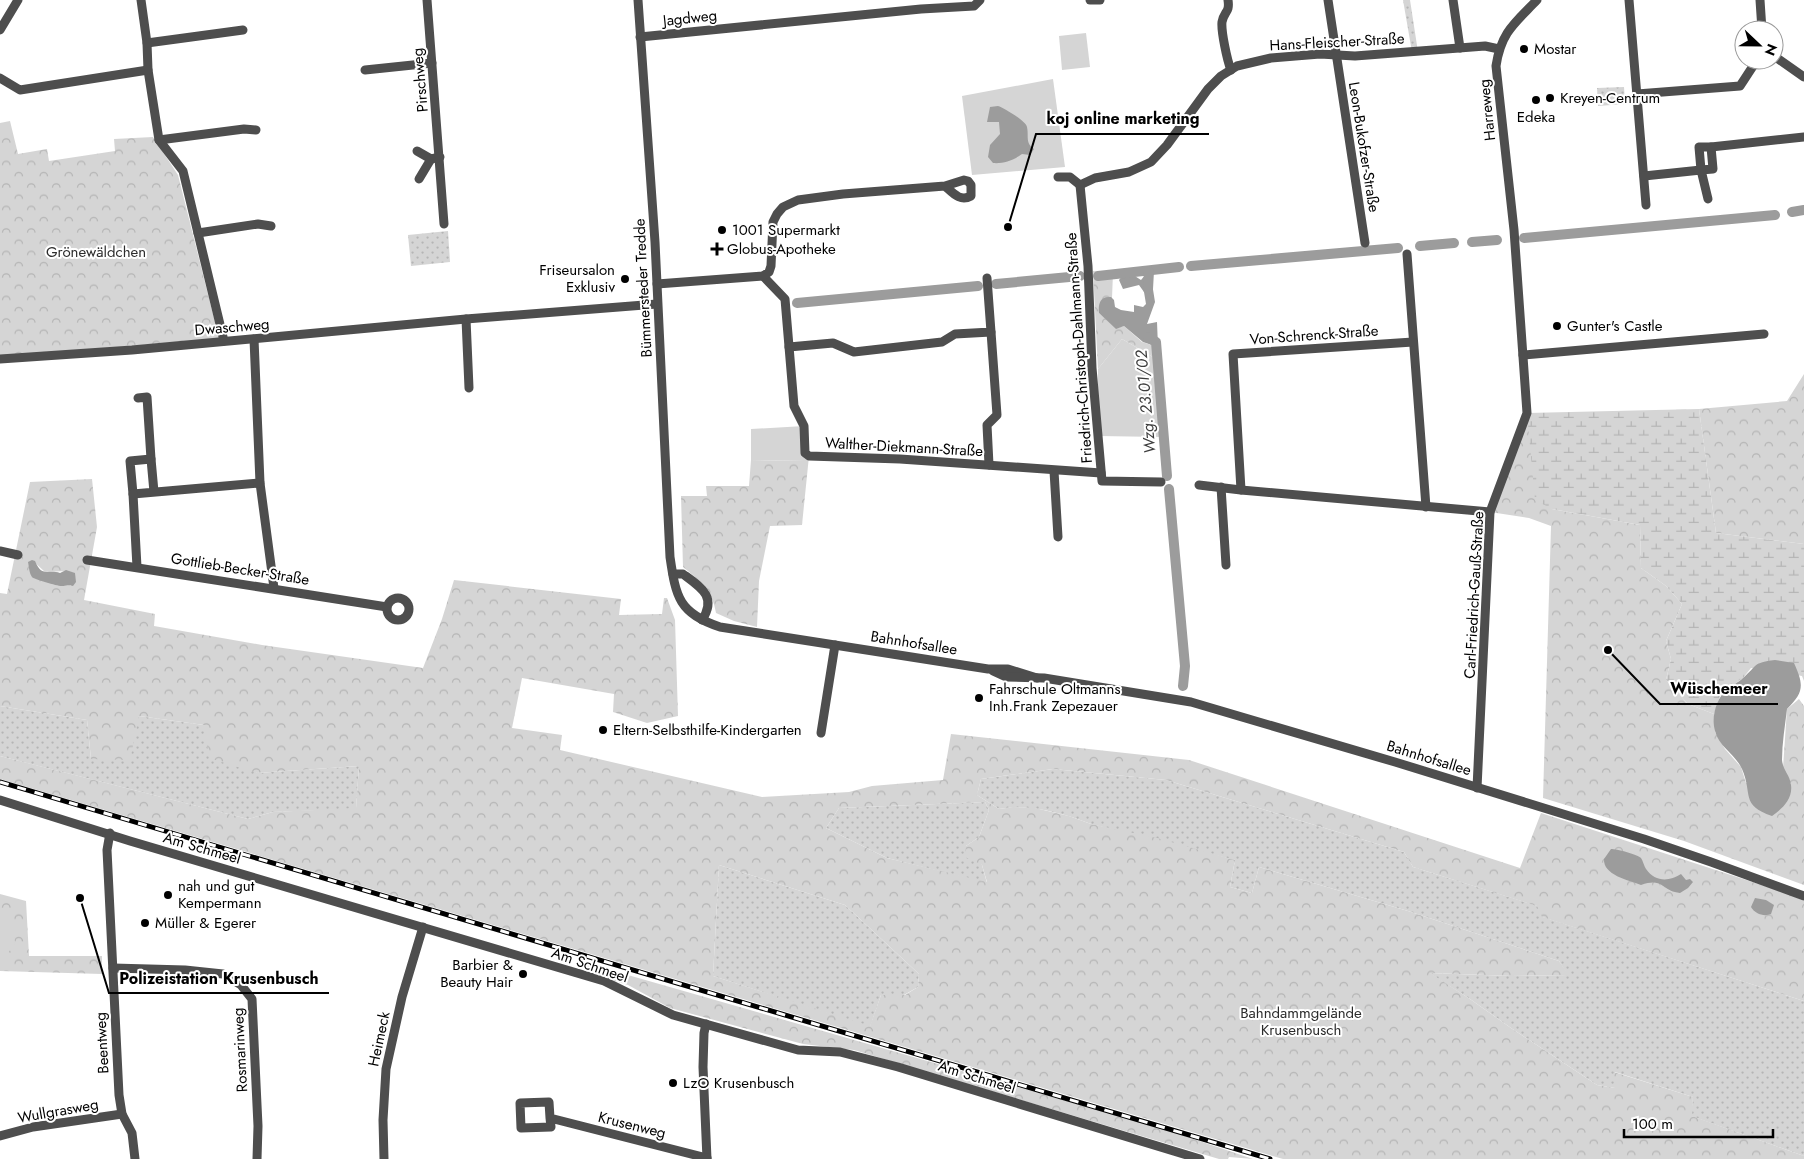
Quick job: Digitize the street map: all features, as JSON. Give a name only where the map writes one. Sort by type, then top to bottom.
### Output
[{"type":"street","points":[[0,30],[18,0]]},
{"type":"street","points":[[141,0],[147,43],[148,70],[159,140],[183,171],[224,341]]},
{"type":"street","name":"Pirschweg","points":[[427,0],[432,63],[435,158],[444,224]]},
{"type":"street","name":"Bümmersteder Tredde","points":[[638,0],[657,284],[670,557],[679,596],[685,606],[698,618]]},
{"type":"street","name":"Jagdweg","points":[[640,37],[974,6],[980,0]]},
{"type":"street","points":[[1090,0],[1100,0]]},
{"type":"street","points":[[1228,0],[1230,9],[1222,22],[1230,70]]},
{"type":"street","name":"Leon-Bukofzer-Straße","points":[[1328,0],[1365,243]]},
{"type":"street","points":[[1453,0],[1460,48]]},
{"type":"street","name":"Harreweg","points":[[1514,230],[1496,66],[1498,49],[1506,33],[1536,0]]},
{"type":"street","points":[[1628,0],[1646,205]]},
{"type":"street","points":[[1760,0],[1761,20]]},
{"type":"street","points":[[147,43],[242,30]]},
{"type":"street","name":"Hans-Fleischer-Straße","points":[[1080,185],[1095,178],[1129,172],[1151,162],[1167,145],[1208,89],[1221,76],[1237,66],[1272,58],[1320,54],[1355,56],[1485,46],[1498,49]]},
{"type":"street","points":[[365,70],[432,63]]},
{"type":"street","points":[[1784,63],[1804,77]]},
{"type":"street","points":[[0,78],[20,90],[148,70]]},
{"type":"street","points":[[1636,94],[1740,86],[1750,70]]},
{"type":"street","points":[[159,140],[244,129],[256,130]]},
{"type":"street","points":[[1644,176],[1713,169],[1711,146],[1804,137]]},
{"type":"street","points":[[418,151],[435,158],[419,179]]},
{"type":"street","points":[[1701,170],[1708,199]]},
{"type":"street","points":[[1058,177],[1070,177],[1080,185]]},
{"type":"street","name":"Friedrich-Christoph-Dahlmann-Straße","points":[[1080,185],[1088,266],[1092,368],[1102,481],[1161,482]]},
{"type":"street","points":[[657,284],[763,276],[769,272],[771,266],[773,222],[783,207],[798,200],[823,196],[945,186]]},
{"type":"street","points":[[198,233],[258,224],[271,226]]},
{"type":"street","name":"Carl-Friedrich-Gauß-Straße","points":[[1477,788],[1490,512],[1527,413],[1514,230]]},
{"type":"street","points":[[1407,254],[1426,507]]},
{"type":"street","name":"Walther-Diekmann-Straße","points":[[763,276],[785,299],[794,406],[804,426],[805,453],[809,456],[900,459],[1101,473]]},
{"type":"street","points":[[987,278],[997,415],[987,425],[989,466]]},
{"type":"street","name":"Dwaschweg","points":[[0,359],[658,304]]},
{"type":"street","points":[[466,319],[470,388]]},
{"type":"street","points":[[789,347],[832,343],[854,352],[942,342],[955,334],[991,332]]},
{"type":"street","points":[[1523,355],[1764,334]]},
{"type":"street","points":[[254,339],[260,483],[274,588]]},
{"type":"street","name":"Von-Schrenck-Straße","points":[[1241,490],[1233,354],[1413,342]]},
{"type":"street","points":[[138,398],[148,397],[154,492]]},
{"type":"street","points":[[137,566],[130,460],[151,459]]},
{"type":"street","points":[[1054,471],[1058,537]]},
{"type":"street","points":[[133,494],[260,483]]},
{"type":"street","points":[[1199,485],[1490,512]]},
{"type":"street","points":[[1221,487],[1226,565]]},
{"type":"street","points":[[0,551],[18,555]]},
{"type":"street","name":"Gottlieb-Becker-Straße","points":[[87,560],[137,566],[387,606]]},
{"type":"street","points":[[673,574],[683,574],[701,587],[709,602],[708,610],[698,618]]},
{"type":"street","name":"Bahnhofsallee","points":[[698,618],[720,627],[988,669],[1006,677],[1037,678],[1190,702],[1644,839],[1804,896]]},
{"type":"street","points":[[822,733],[835,645]]},
{"type":"street","name":"Am Schmeel","points":[[0,800],[138,843],[604,981],[673,1015],[798,1050],[840,1052],[871,1060],[1200,1159]]},
{"type":"street","name":"Beentweg","points":[[110,833],[106,850],[119,1094],[122,1114],[132,1134],[135,1159]]},
{"type":"street","name":"Heimeck","points":[[384,1159],[383,1120],[386,1069],[402,997],[423,927]]},
{"type":"street","name":"Rosmarinweg","points":[[113,968],[185,970],[223,974],[241,984],[252,999],[258,1159]]},
{"type":"street","points":[[706,1024],[703,1067],[707,1158]]},
{"type":"street","name":"Wullgrasweg","points":[[0,1136],[32,1127],[122,1114]]},
{"type":"street","name":"Krusenweg","points":[[550,1118],[707,1158]]},
{"type":"green space","points":[[1403,0],[1410,0],[1418,52],[1412,52]]},
{"type":"green space","points":[[1086,33],[1090,67],[1062,70],[1059,36]]},
{"type":"green space","points":[[1053,79],[1065,167],[972,175],[962,96]]},
{"type":"green space","points":[[1624,87],[1625,104],[1598,106],[1597,88]]},
{"type":"green space","name":"Grönewäldchen","points":[[10,121],[18,154],[47,149],[49,161],[115,151],[114,139],[153,137],[178,175],[219,338],[0,358],[0,123]]},
{"type":"green space","points":[[448,231],[450,262],[411,266],[408,235]]},
{"type":"green space","points":[[1093,271],[1113,273],[1112,298],[1099,313],[1116,328],[1124,326],[1142,342],[1158,347],[1158,360],[1122,339],[1098,369]]},
{"type":"green space","points":[[1122,339],[1158,360],[1162,437],[1098,436],[1098,369]]},
{"type":"green space","points":[[1804,374],[1804,544],[1716,533],[1699,409],[1787,401]]},
{"type":"green space","points":[[1699,409],[1716,533],[1804,544],[1804,681],[1802,676],[1751,668],[1743,678],[1720,696],[1714,714],[1688,704],[1666,680],[1671,659],[1666,641],[1682,604],[1666,586],[1641,568],[1640,525],[1552,509],[1535,500],[1527,413]]},
{"type":"green space","points":[[1527,413],[1552,509],[1640,525],[1641,568],[1666,586],[1682,604],[1666,641],[1671,659],[1666,680],[1688,704],[1714,714],[1715,732],[1725,749],[1741,767],[1746,783],[1791,784],[1783,768],[1787,709],[1799,699],[1804,706],[1804,885],[1684,841],[1543,798],[1551,526],[1529,518],[1490,512]]},
{"type":"green space","points":[[804,426],[805,461],[751,460],[751,429]]},
{"type":"green space","points":[[805,453],[809,456],[802,525],[770,526],[759,581],[757,627],[734,621],[716,613],[712,598],[708,592],[700,581],[683,567],[681,496],[707,496],[706,486],[749,486],[751,460],[805,461]]},
{"type":"green space","name":"Bahndammgelände Krusenbusch","points":[[92,479],[97,527],[84,600],[155,614],[154,626],[262,645],[423,668],[442,619],[454,580],[621,599],[619,615],[662,614],[664,598],[667,598],[675,620],[678,716],[647,723],[613,712],[614,694],[522,678],[512,728],[562,735],[560,750],[762,797],[849,792],[872,786],[943,780],[951,734],[1189,760],[1520,868],[1541,813],[1786,893],[1804,901],[1804,1001],[1542,917],[1537,906],[1413,867],[1404,852],[1166,780],[1053,769],[981,779],[977,795],[999,809],[1013,807],[1035,808],[1069,816],[1091,824],[1157,838],[1235,860],[1230,887],[1252,893],[1259,867],[1408,911],[1559,961],[1569,975],[1512,976],[1430,973],[1597,1085],[1615,1088],[1614,1072],[1693,1097],[1692,1116],[1804,1156],[1804,1159],[1283,1159],[0,779],[0,756],[248,819],[273,812],[356,808],[359,766],[257,773],[209,758],[204,725],[139,716],[130,760],[91,759],[87,720],[0,706],[0,593],[7,594],[30,482]],"holes":[[[32,560],[45,572],[68,571],[70,573],[71,586],[60,586],[50,581]],[[985,802],[989,810],[979,837],[966,846],[965,857],[982,865],[987,882],[887,858],[826,828],[839,808]],[[719,865],[845,905],[919,974],[918,987],[905,995],[881,995],[870,1026],[713,976]]]},
{"type":"green space","points":[[0,706],[87,720],[91,759],[139,716],[204,725],[257,773],[359,766],[356,809],[273,812],[248,819],[0,756]]},
{"type":"green space","points":[[1053,769],[1166,780],[1404,852],[1413,867],[1538,906],[1543,917],[1804,1001],[1804,1156],[1691,1116],[1693,1097],[1615,1072],[1615,1088],[1597,1085],[1429,973],[1512,976],[1568,975],[1559,961],[1408,911],[1259,867],[1252,893],[1230,887],[1235,860],[1091,824],[1046,810],[999,809],[977,795],[981,779]]},
{"type":"green space","points":[[985,802],[989,810],[979,837],[966,846],[982,865],[987,883],[887,858],[826,828],[839,808]]},
{"type":"green space","points":[[719,865],[845,905],[919,974],[918,987],[904,995],[881,995],[870,1027],[713,976]]},
{"type":"green space","points":[[0,894],[26,901],[29,956],[102,956],[102,974],[0,971]]},
{"type":"green space","points":[[0,918],[6,918],[14,927],[15,946],[6,954],[0,953]]},
{"type":"green space","points":[[586,963],[1161,1128],[1253,1159],[1229,1157],[1228,1159],[1219,1159],[854,1050],[803,1044],[670,1008],[628,985],[584,971]]},
{"type":"shaded area","points":[[998,106],[1026,124],[1028,142],[1034,149],[1030,155],[1022,154],[1001,163],[993,163],[988,157],[990,145],[1000,134],[999,122],[987,122],[990,107]]},
{"type":"shaded area","points":[[1130,273],[1141,280],[1146,274],[1151,277],[1155,302],[1147,324],[1157,322],[1158,347],[1143,342],[1124,326],[1116,329],[1099,313],[1100,301],[1107,297],[1111,297],[1114,300],[1115,307],[1121,310],[1134,312],[1134,305],[1143,307],[1146,304],[1144,292],[1139,285],[1123,289],[1119,280],[1123,275],[1126,276]]},
{"type":"shaded area","points":[[35,561],[40,569],[46,572],[60,573],[66,570],[75,573],[76,582],[73,586],[61,586],[33,578],[30,574],[28,562]]},
{"type":"shaded area","points":[[1775,660],[1794,663],[1800,677],[1801,688],[1797,698],[1787,709],[1783,741],[1782,760],[1790,782],[1790,795],[1783,807],[1772,816],[1755,808],[1751,803],[1742,769],[1717,737],[1714,726],[1714,714],[1717,703],[1727,689],[1762,662]]},
{"type":"shaded area","points":[[1611,849],[1639,856],[1645,868],[1658,878],[1667,879],[1681,874],[1686,880],[1690,879],[1693,882],[1680,893],[1669,890],[1658,883],[1641,885],[1623,879],[1612,873],[1605,865],[1604,859]]},
{"type":"shaded area","points":[[1755,898],[1766,900],[1774,905],[1771,914],[1763,915],[1757,913],[1751,907]]},
{"type":"waterway","points":[[1792,212],[1804,210]]},
{"type":"waterway","points":[[1524,238],[1775,215]]},
{"type":"waterway","points":[[1472,242],[1497,240]]},
{"type":"waterway","points":[[1420,246],[1454,243]]},
{"type":"waterway","points":[[1191,266],[1398,248]]},
{"type":"waterway","points":[[1098,276],[1179,267]]},
{"type":"waterway","name":"Wzg. 23.01/02","points":[[1148,289],[1149,271]]},
{"type":"waterway","points":[[996,284],[1080,276]]},
{"type":"waterway","points":[[797,303],[978,286]]},
{"type":"waterway","name":"Wzg. 23.01/02","points":[[1148,337],[1156,342],[1167,476]]},
{"type":"waterway","name":"Wzg. 23.01/02","points":[[1169,489],[1185,666],[1183,686]]},
{"type":"railway","points":[[0,782],[1270,1159]]},
{"type":"place","name":"Mostar","points":[[1524,49]]},
{"type":"place","name":"Kreyen-Centrum","points":[[1550,98]]},
{"type":"place","name":"Edeka","points":[[1536,100]]},
{"type":"place","name":"koj online marketing","points":[[1008,227]]},
{"type":"place","name":"1001 Supermarkt","points":[[722,230]]},
{"type":"place","name":"Globus-Apotheke","points":[[717,249]]},
{"type":"place","name":"Friseursalon Exklusiv","points":[[625,279]]},
{"type":"place","name":"Gunter's Castle","points":[[1557,326]]},
{"type":"place","name":"Wüschemeer","points":[[1608,650]]},
{"type":"place","name":"Fahrschule Oltmanns Inh.Frank Zepezauer","points":[[979,698]]},
{"type":"place","name":"Eltern-Selbsthilfe-Kindergarten","points":[[603,730]]},
{"type":"place","name":"nah und gut Kempermann","points":[[168,895]]},
{"type":"place","name":"Polizeistation Krusenbusch","points":[[80,898]]},
{"type":"place","name":"Müller & Egerer","points":[[145,923]]},
{"type":"place","name":"Barbier & Beauty Hair","points":[[523,974]]},
{"type":"place","name":"LzO Krusenbusch","points":[[673,1083]]}]
